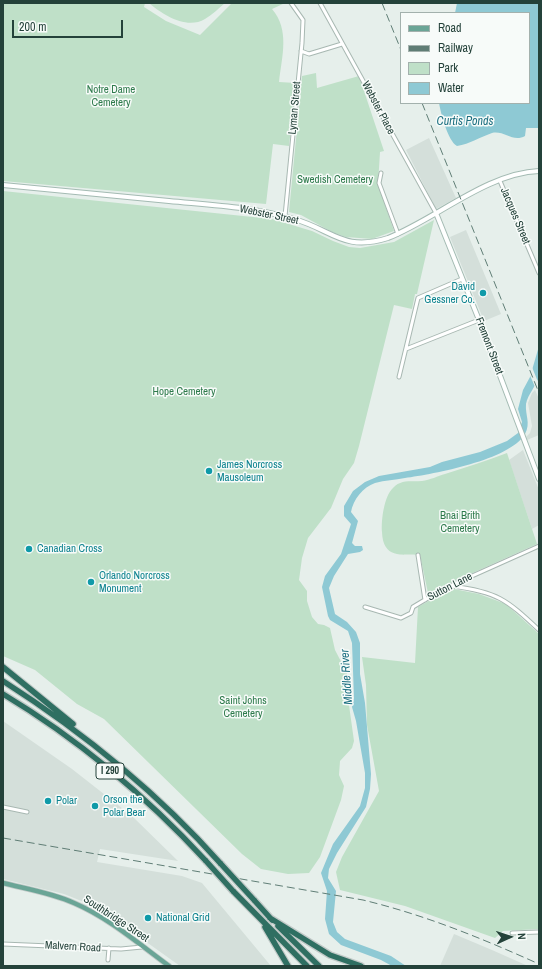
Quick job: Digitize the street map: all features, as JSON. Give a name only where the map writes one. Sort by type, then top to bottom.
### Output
[{"type":"highway","points":[[3,667],[88,735],[113,760]]},
{"type":"highway","name":"I 290","points":[[3,681],[65,722],[113,760],[167,808],[270,918],[319,966]]},
{"type":"highway","name":"I 290","points":[[3,694],[50,725],[107,768],[163,818],[307,966]]},
{"type":"highway","points":[[260,918],[288,966]]},
{"type":"highway","points":[[270,918],[322,951],[361,966]]},
{"type":"main road","name":"Webster Street","points":[[3,186],[243,208],[285,216],[303,222],[338,239],[348,242],[377,241],[398,234],[468,196],[514,175],[539,171]]},
{"type":"main road","name":"Fremont Street","points":[[436,213],[479,320],[523,440],[539,479]]},
{"type":"main road","name":"Southbridge Street","points":[[3,883],[61,898],[79,905],[98,916],[169,966]]},
{"type":"street","name":"Lyman Street","points":[[285,216],[303,20],[291,3]]},
{"type":"street","name":"Webster Place","points":[[320,3],[436,213]]},
{"type":"street","points":[[301,51],[310,54],[342,44]]},
{"type":"street","points":[[381,173],[379,183],[398,234]]},
{"type":"street","name":"Jacques Street","points":[[500,182],[539,274]]},
{"type":"street","points":[[399,377],[418,298],[462,279]]},
{"type":"street","points":[[406,349],[479,320]]},
{"type":"street","name":"Sutton Lane","points":[[364,607],[401,618],[411,613],[413,607],[450,586],[539,546]]},
{"type":"street","points":[[418,556],[425,600]]},
{"type":"street","points":[[465,579],[469,588]]},
{"type":"street","points":[[450,586],[469,588],[504,599],[539,630]]},
{"type":"street","points":[[3,807],[27,812]]},
{"type":"street","points":[[512,933],[539,932]]},
{"type":"street","name":"Malvern Road","points":[[3,944],[132,949],[142,947]]},
{"type":"street","points":[[108,960],[109,948]]},
{"type":"shaded area","points":[[429,138],[456,198],[436,209],[406,150]]},
{"type":"shaded area","name":"David Gessner Co.","points":[[466,230],[501,314],[484,321],[450,237]]},
{"type":"shaded area","points":[[535,390],[539,399],[539,435],[527,440],[526,437],[530,433],[532,426],[528,403],[532,393]]},
{"type":"shaded area","points":[[523,450],[539,490],[539,525],[532,529],[509,460]]},
{"type":"shaded area","points":[[3,721],[72,769],[132,816],[178,861],[100,849],[97,862],[182,876],[202,883],[271,966],[180,966],[110,916],[84,902],[64,894],[3,879]]},
{"type":"shaded area","points":[[454,934],[492,950],[528,966],[440,966]]},
{"type":"green space","name":"Notre Dame Cemetery","points":[[3,3],[145,3],[144,7],[166,21],[200,35],[232,3],[285,3],[272,9],[278,17],[283,34],[283,53],[279,82],[296,83],[289,146],[273,144],[266,204],[3,181]]},
{"type":"green space","points":[[149,3],[225,3],[205,19],[191,23],[176,20],[161,12]]},
{"type":"green space","name":"Swedish Cemetery","points":[[316,73],[317,88],[359,76],[384,151],[380,152],[378,184],[394,231],[372,239],[346,237],[332,232],[301,215],[289,212],[302,76]]},
{"type":"green space","name":"Hope Cemetery","points":[[3,191],[272,219],[312,231],[349,247],[360,248],[394,242],[434,220],[417,294],[415,294],[412,309],[394,305],[354,463],[343,479],[331,508],[308,538],[302,558],[299,580],[307,591],[307,601],[312,617],[318,624],[330,628],[335,650],[347,673],[348,698],[354,741],[352,748],[340,761],[339,775],[344,786],[341,800],[320,857],[309,873],[288,874],[261,869],[242,854],[104,719],[77,704],[35,670],[3,656]]},
{"type":"green space","name":"Bnai Brith Cemetery","points":[[507,453],[537,544],[428,593],[420,555],[394,553],[389,551],[383,541],[383,515],[387,497],[393,488],[399,483],[428,480]]},
{"type":"green space","points":[[454,589],[479,594],[506,604],[539,634],[539,929],[503,931],[495,938],[405,906],[340,890],[336,872],[342,857],[379,791],[367,725],[366,685],[362,657],[415,663],[418,607],[448,590]]},
{"type":"water","name":"Curtis Ponds","points":[[457,3],[539,3],[539,128],[526,128],[525,136],[521,138],[512,137],[501,133],[492,133],[466,144],[457,146],[451,139],[443,120],[439,104],[530,104],[530,12],[455,12]]},
{"type":"water","points":[[539,346],[540,373],[526,404],[528,426],[525,434],[517,443],[488,458],[434,473],[379,482],[366,488],[359,494],[351,512],[358,521],[352,543],[355,546],[362,546],[363,550],[348,554],[334,576],[329,588],[335,614],[347,622],[356,632],[360,643],[360,674],[365,703],[371,774],[370,789],[366,807],[337,853],[329,869],[328,878],[336,891],[333,922],[337,932],[345,939],[391,956],[406,966],[392,966],[381,960],[341,945],[329,934],[325,919],[327,891],[321,873],[333,844],[360,806],[365,788],[365,773],[356,721],[352,707],[354,698],[352,643],[348,631],[330,620],[322,587],[325,576],[341,554],[351,524],[344,516],[344,506],[353,491],[365,482],[379,476],[430,467],[442,462],[480,452],[507,441],[518,433],[522,422],[518,409],[523,390],[530,377]]},
{"type":"pier","points":[[532,367],[538,382],[535,387],[529,373]]},
{"type":"railway","points":[[382,3],[400,48]]},
{"type":"railway","points":[[422,104],[539,393]]},
{"type":"railway","points":[[3,838],[363,900],[431,920],[496,945],[539,964]]},
{"type":"place","name":"David Gessner Co.","points":[[483,293]]},
{"type":"place","name":"James Norcross Mausoleum","points":[[209,471]]},
{"type":"place","name":"Canadian Cross","points":[[29,549]]},
{"type":"place","name":"Orlando Norcross Monument","points":[[91,582]]},
{"type":"place","name":"Polar","points":[[48,801]]},
{"type":"place","name":"Orson the Polar Bear","points":[[95,806]]},
{"type":"place","name":"National Grid","points":[[148,918]]},
{"type":"water label","name":"Middle River","points":[[347,677]]},
{"type":"park label","name":"Saint Johns Cemetery","points":[[243,707]]}]
